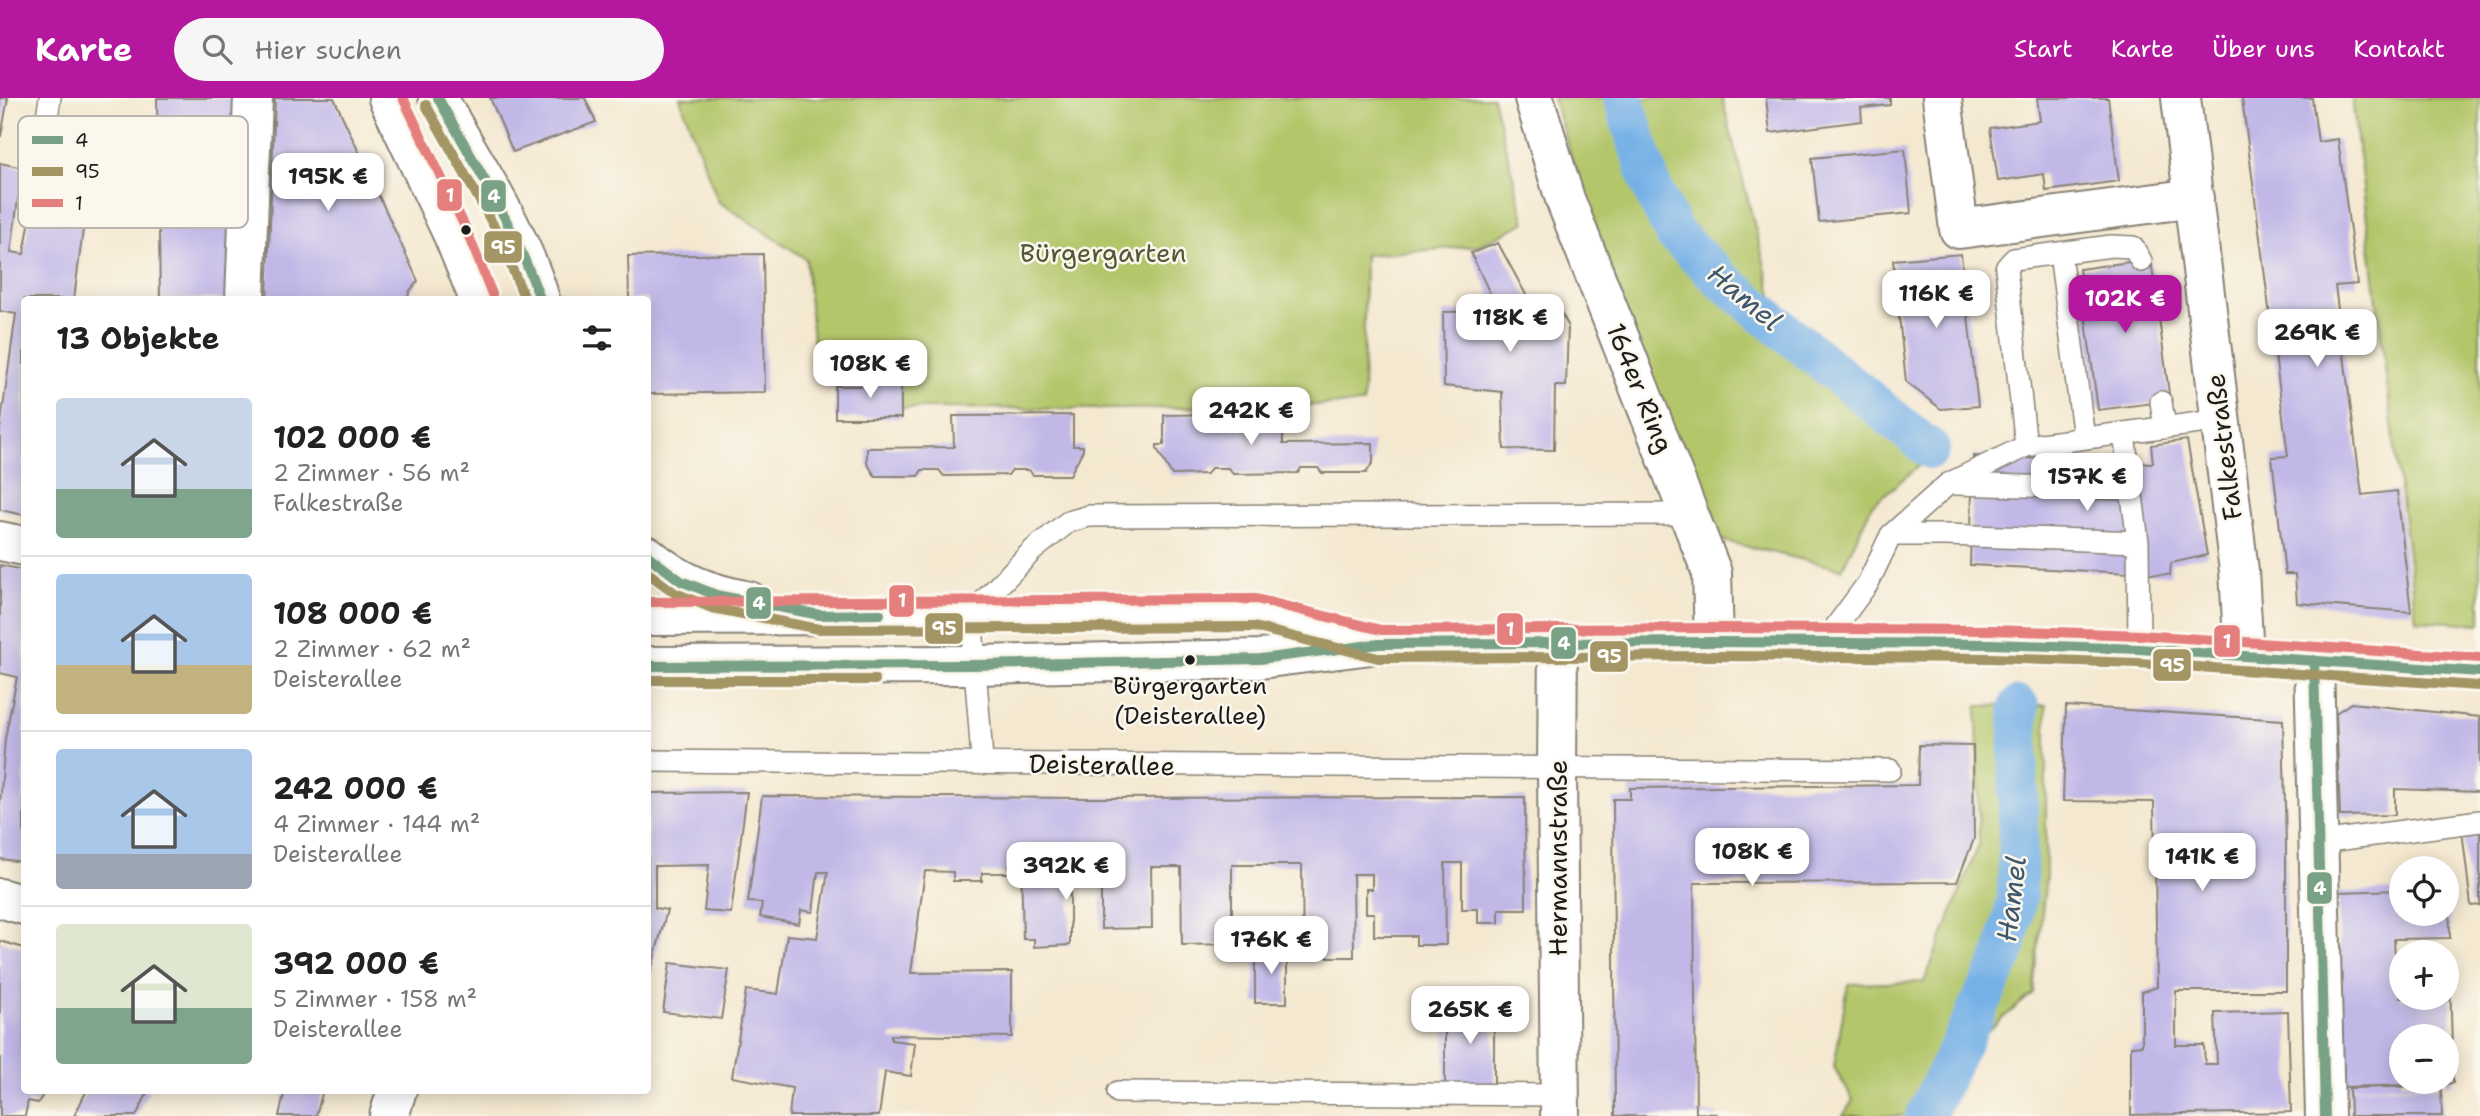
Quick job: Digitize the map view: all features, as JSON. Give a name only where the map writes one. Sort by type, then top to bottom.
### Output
[{"type":"main road","points":[[246,296],[253,98]]},
{"type":"main road","points":[[388,98],[453,235],[478,296]]},
{"type":"main road","points":[[438,98],[502,213],[523,255],[539,296]]},
{"type":"main road","name":"164er Ring","points":[[1534,98],[1565,199],[1712,573],[1714,642]]},
{"type":"main road","points":[[1942,98],[1959,229],[2194,198]]},
{"type":"main road","name":"Falkestraße","points":[[2181,98],[2222,420],[2239,571],[2244,656]]},
{"type":"main road","points":[[0,541],[21,545]]},
{"type":"main road","points":[[651,558],[681,582],[716,595],[820,615]]},
{"type":"main road","points":[[651,616],[1256,613],[1379,644]]},
{"type":"main road","points":[[651,667],[973,665],[1260,659],[1379,644],[1714,642],[1991,644],[2139,649],[2480,672]]},
{"type":"main road","name":"Hermannstraße","points":[[1558,643],[1560,1106]]},
{"type":"main road","points":[[2314,660],[2325,1116]]},
{"type":"main road","points":[[0,898],[21,904]]},
{"type":"main road","points":[[389,1116],[396,1094]]},
{"type":"lane","points":[[47,116],[50,98]]},
{"type":"lane","points":[[2025,437],[2006,268],[2014,259],[2110,246],[2133,247],[2141,261]]},
{"type":"lane","points":[[2060,253],[2084,438]]},
{"type":"lane","points":[[2161,402],[2165,428]]},
{"type":"lane","points":[[1823,644],[1868,583],[1891,536],[1948,484],[2025,437],[2084,438],[2222,420]]},
{"type":"lane","points":[[2123,434],[2138,542],[2139,649]]},
{"type":"lane","points":[[1948,484],[2132,489]]},
{"type":"lane","points":[[982,764],[973,665],[972,613],[1032,551],[1068,522],[1089,516],[1690,514]]},
{"type":"lane","points":[[1891,536],[1945,535],[2138,542]]},
{"type":"lane","name":"Deisterallee","points":[[651,761],[1890,770]]},
{"type":"lane","points":[[2320,842],[2480,821]]},
{"type":"lane","points":[[1118,1092],[1560,1106]]},
{"type":"green space","name":"Bürgergarten","points":[[680,98],[1493,98],[1525,223],[1477,246],[1365,255],[1363,404],[1123,409],[901,408],[901,377],[847,377],[840,354],[813,341],[806,259],[718,201]]},
{"type":"green space","points":[[1553,98],[1722,98],[1775,306],[1940,448],[1872,505],[1842,569],[1707,537],[1573,163]]},
{"type":"green space","points":[[2352,98],[2480,98],[2480,624],[2416,620]]},
{"type":"green space","points":[[2046,705],[2046,877],[2033,993],[1967,1048],[1924,1116],[1843,1116],[1853,1100],[1834,1067],[1848,984],[1924,982],[1979,844],[1977,706]]},
{"type":"building","points":[[0,98],[8,98],[1,136],[0,136]]},
{"type":"building","points":[[157,98],[234,98],[234,116],[157,116]]},
{"type":"building","points":[[275,98],[334,98],[418,281],[408,296],[267,296]]},
{"type":"building","points":[[490,98],[585,98],[596,122],[513,152]]},
{"type":"building","points":[[1766,98],[1890,98],[1890,105],[1861,108],[1862,121],[1770,133]]},
{"type":"building","points":[[2037,98],[2108,98],[2119,181],[2046,191],[2044,174],[1998,181],[1990,128],[2040,121]]},
{"type":"building","points":[[2242,98],[2312,98],[2318,142],[2338,139],[2357,284],[2335,286],[2362,495],[2397,491],[2411,612],[2297,603],[2295,574],[2285,574],[2272,457],[2288,456]]},
{"type":"building","points":[[1905,149],[1911,213],[1819,222],[1812,158]]},
{"type":"building","points":[[0,163],[18,167],[18,199],[11,252],[24,254],[28,228],[83,228],[74,296],[21,296],[21,514],[0,510],[0,429],[16,314],[0,311]]},
{"type":"building","points":[[159,228],[233,228],[232,296],[160,296]]},
{"type":"building","points":[[1498,243],[1531,304],[1548,305],[1560,311],[1568,325],[1566,386],[1555,386],[1554,450],[1504,449],[1502,392],[1444,386],[1443,312],[1498,311],[1471,253]]},
{"type":"building","points":[[763,254],[765,392],[651,394],[651,296],[629,296],[628,256]]},
{"type":"building","points":[[1961,254],[1978,406],[1941,409],[1906,382],[1893,260]]},
{"type":"building","points":[[2151,259],[2170,401],[2098,410],[2079,269]]},
{"type":"building","points":[[901,377],[901,418],[835,418],[835,386],[867,386],[867,378]]},
{"type":"building","points":[[1283,413],[1283,444],[1373,443],[1373,462],[1366,473],[1322,473],[1318,468],[1301,468],[1298,473],[1233,474],[1228,468],[1211,468],[1207,474],[1172,475],[1157,449],[1157,445],[1164,445],[1164,415]]},
{"type":"building","points":[[1073,415],[1073,446],[1083,446],[1083,450],[1070,475],[1033,475],[1029,470],[1012,470],[1008,475],[944,476],[939,470],[922,470],[918,476],[875,476],[867,463],[867,448],[954,447],[953,416]]},
{"type":"building","points":[[2187,440],[2207,555],[2171,563],[2170,575],[1970,565],[1973,456],[2153,463],[2151,445]]},
{"type":"building","points":[[0,565],[21,569],[21,862],[0,859],[0,806],[5,739],[17,677],[0,673]]},
{"type":"building","points":[[2351,703],[2480,717],[2480,792],[2395,789],[2395,815],[2340,816],[2336,713]]},
{"type":"building","points":[[2066,706],[2283,720],[2286,991],[2176,991],[2176,1045],[2204,1045],[2205,1064],[2217,1064],[2215,1013],[2288,1011],[2291,1112],[2131,1115],[2131,1046],[2142,1045],[2142,992],[2157,987],[2154,802],[2063,801]]},
{"type":"building","points":[[1919,745],[1973,746],[1974,839],[1957,882],[1694,883],[1696,1113],[1717,1116],[1615,1116],[1613,799],[1630,799],[1630,788],[1918,785]]},
{"type":"building","points":[[747,792],[731,913],[704,911],[709,865],[655,866],[655,908],[667,910],[651,971],[651,793]]},
{"type":"building","points":[[762,796],[1525,797],[1526,909],[1499,909],[1499,923],[1478,923],[1478,909],[1462,909],[1462,863],[1445,863],[1446,945],[1416,945],[1416,936],[1374,936],[1374,913],[1366,913],[1366,889],[1372,889],[1372,874],[1353,874],[1354,957],[1303,957],[1302,865],[1232,865],[1232,944],[1182,945],[1181,867],[1151,867],[1152,928],[1101,929],[1101,867],[1070,867],[1070,945],[1034,947],[1034,939],[1023,939],[1021,865],[1009,865],[1009,873],[982,873],[982,881],[953,881],[953,872],[925,871],[911,973],[1012,972],[1012,1037],[891,1035],[891,1040],[915,1043],[911,1076],[885,1072],[879,1116],[789,1116],[792,1088],[732,1077],[746,990],[778,994],[787,935],[817,938],[828,872],[818,872],[813,912],[801,910],[799,924],[760,917],[762,903],[748,902]]},
{"type":"building","points":[[2480,828],[2480,905],[2471,906],[2462,830]]},
{"type":"building","points":[[2389,890],[2389,926],[2450,926],[2450,938],[2389,940],[2389,1010],[2451,1010],[2451,1024],[2389,1024],[2389,1086],[2344,1087],[2338,892]]},
{"type":"building","points":[[0,941],[21,947],[21,1094],[44,1094],[38,1103],[28,1101],[25,1116],[0,1116]]},
{"type":"building","points":[[1255,948],[1287,948],[1287,1003],[1255,1003]]},
{"type":"building","points":[[670,963],[729,970],[721,1019],[663,1012]]},
{"type":"building","points":[[1445,1007],[1494,1007],[1494,1085],[1445,1084]]},
{"type":"building","points":[[2389,1087],[2389,1094],[2441,1094],[2442,1116],[2350,1116],[2349,1088]]},
{"type":"building","points":[[85,1094],[147,1094],[136,1116],[74,1116]]},
{"type":"building","points":[[284,1094],[322,1094],[316,1116],[279,1116]]},
{"type":"waterway","name":"Hamel","points":[[1623,98],[1652,188],[1674,233],[1721,279],[1930,449]]},
{"type":"waterway","name":"Hamel","points":[[1925,1116],[2004,955],[2017,898],[2019,706]]},
{"type":"transit line","name":"1","points":[[403,98],[466,229],[492,294]]},
{"type":"transit line","name":"4","points":[[438,98],[519,246],[539,296]]},
{"type":"transit line","name":"95","points":[[426,105],[495,228],[524,296]]},
{"type":"transit line","name":"4","points":[[651,558],[681,581],[716,595],[820,615],[880,614]]},
{"type":"transit line","name":"95","points":[[651,575],[675,593],[712,608],[819,629],[1254,627],[1378,658],[1991,658],[2138,663],[2479,686]]},
{"type":"transit line","name":"1","points":[[651,602],[1256,599],[1381,630],[1991,630],[2140,635],[2480,658]]},
{"type":"transit line","name":"4","points":[[651,666],[973,665],[1260,659],[1379,644],[1714,642],[1991,644],[2139,649],[2480,672]]},
{"type":"transit line","name":"4","points":[[2314,660],[2325,1116]]},
{"type":"transit line","name":"95","points":[[651,680],[875,680]]},
{"type":"place","name":"Bürgergarten (Deisterallee)","points":[[1190,660]]}]
